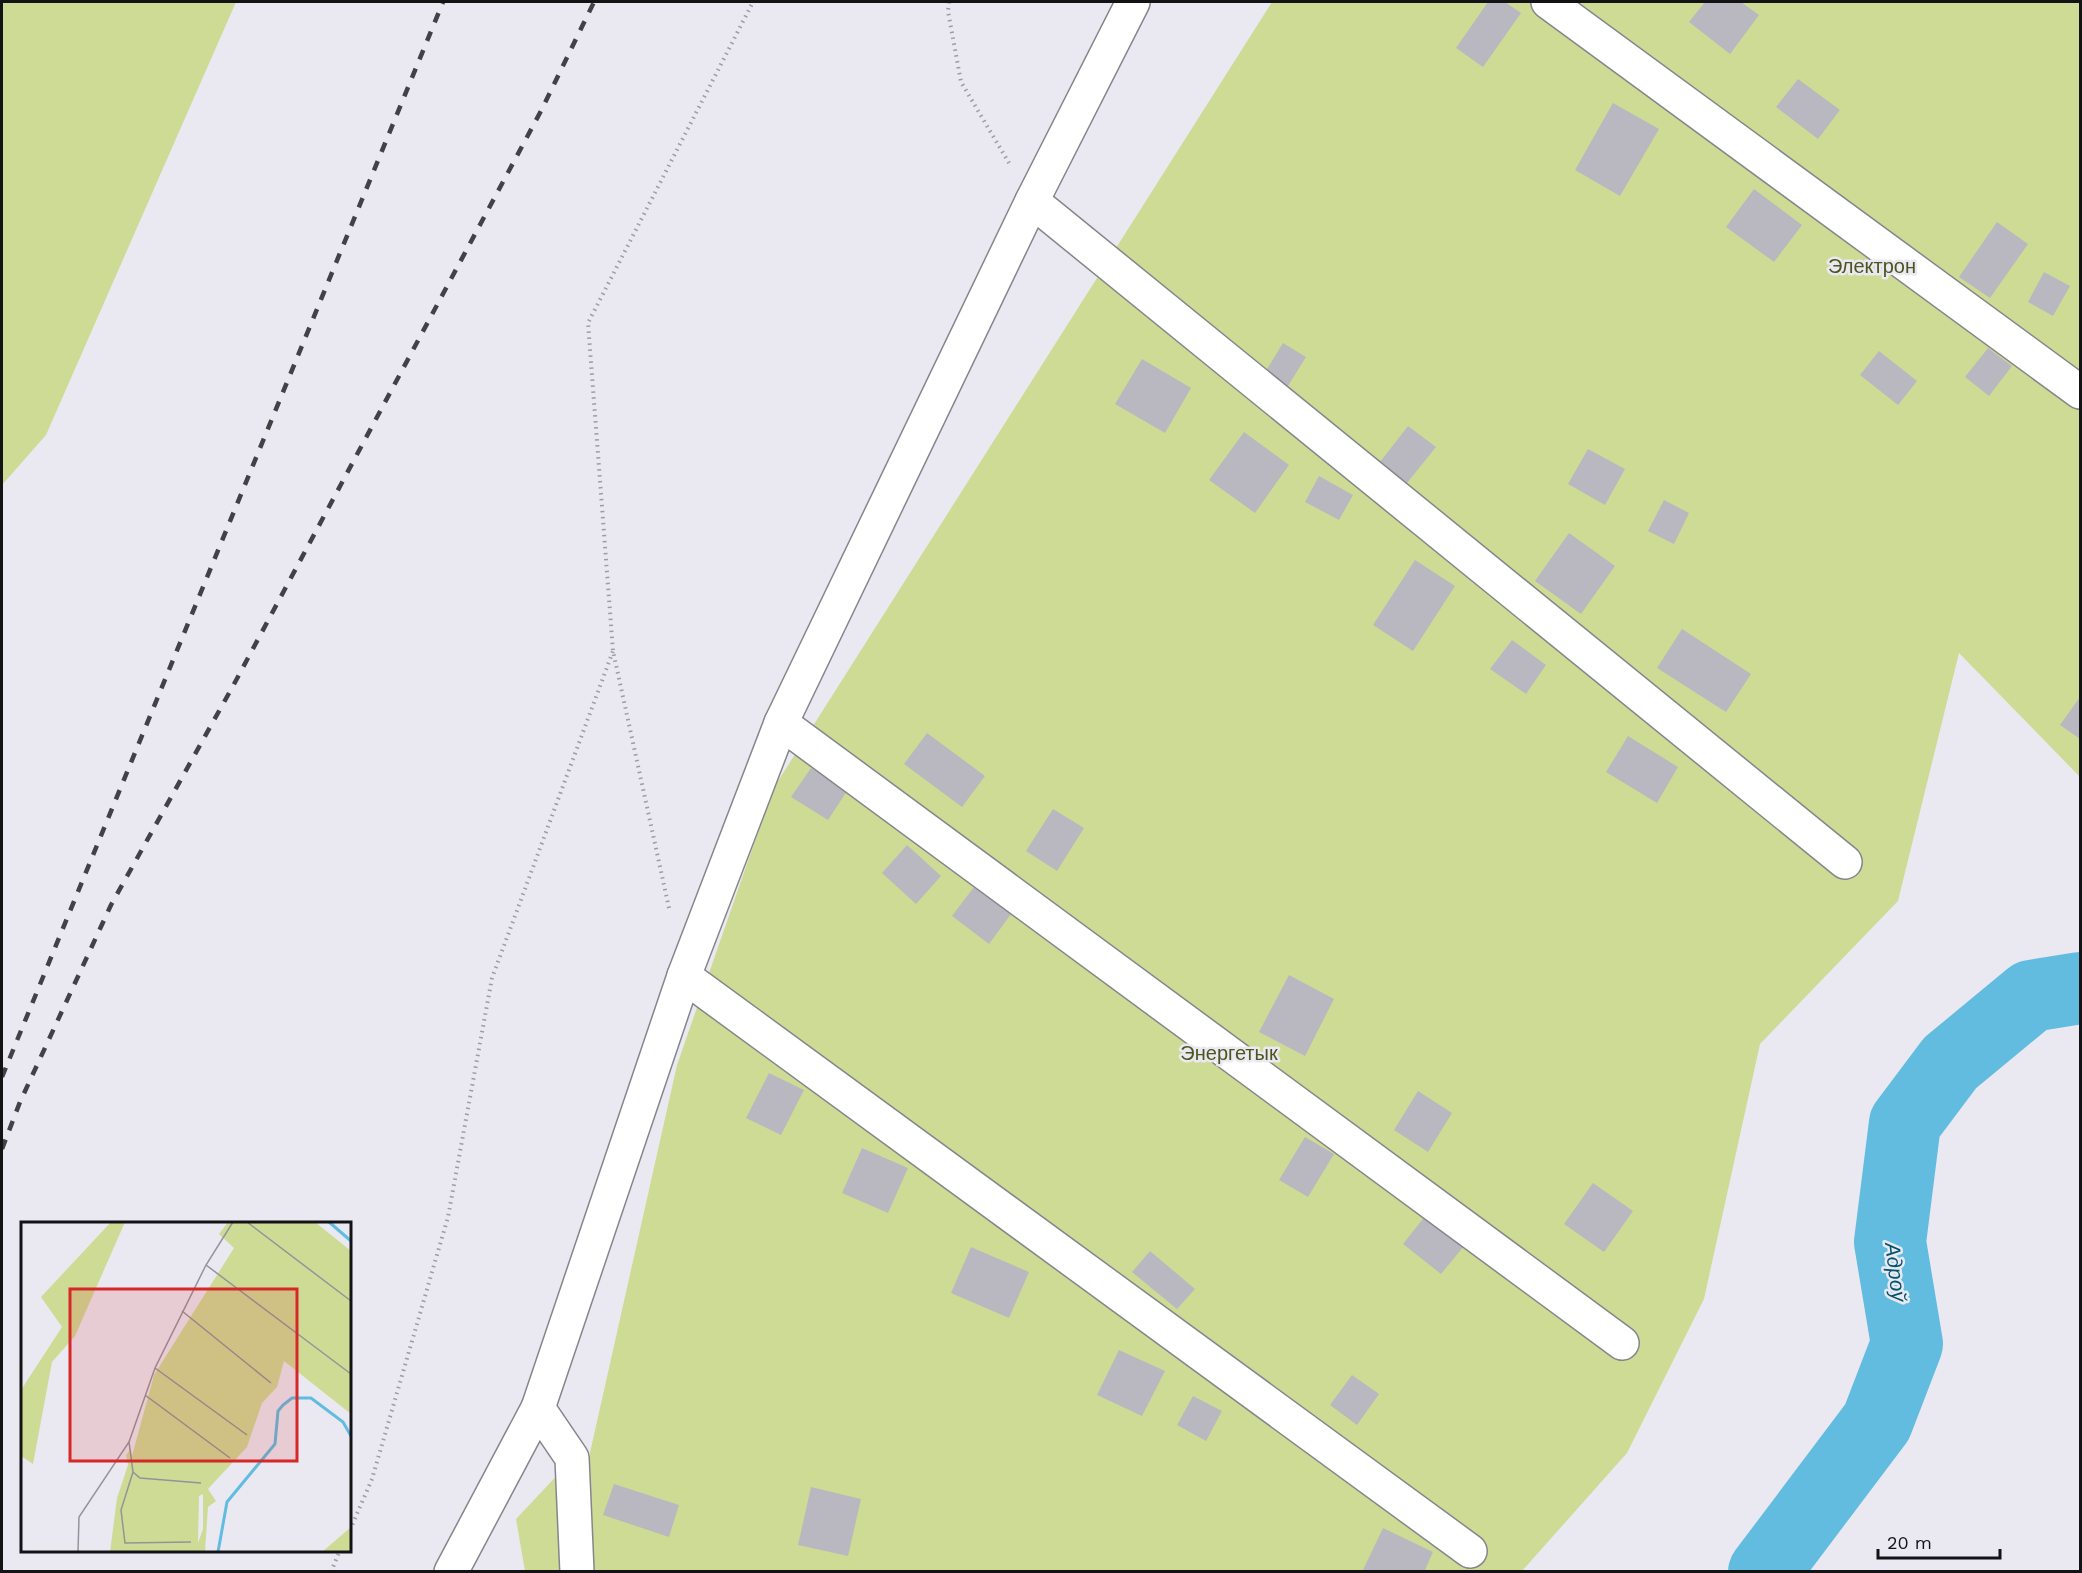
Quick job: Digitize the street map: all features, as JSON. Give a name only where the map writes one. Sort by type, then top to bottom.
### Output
[{"type":"street","points":[[451,1572],[538,1408],[684,976],[781,723],[1032,201],[1134,2]]},
{"type":"street","points":[[1548,2],[2080,392]]},
{"type":"street","points":[[1032,201],[1845,862]]},
{"type":"street","points":[[781,723],[1622,1343]]},
{"type":"street","points":[[684,976],[1470,1551]]},
{"type":"street","points":[[538,1408],[572,1458],[577,1572]]},
{"type":"path","points":[[671,918],[613,651],[588,323],[753,2]]},
{"type":"path","points":[[949,2],[948,11],[961,82],[1032,201]]},
{"type":"path","points":[[351,1528],[372,1479],[448,1217],[492,978],[613,651]]},
{"type":"path","points":[[331,1572],[340,1552]]},
{"type":"green space","points":[[2,2],[236,2],[46,435],[2,485]]},
{"type":"green space","name":"Энергетык","points":[[1272,2],[2080,2],[2080,777],[1959,653],[1898,901],[1760,1044],[1704,1299],[1627,1453],[1522,1571],[525,1571],[516,1519],[564,1468],[565,1564],[677,1065],[773,789]]},
{"type":"building","points":[[1488,2],[1505,2],[1521,13],[1483,67],[1456,48]]},
{"type":"building","points":[[1705,2],[1741,2],[1759,15],[1730,54],[1689,22]]},
{"type":"building","points":[[1798,79],[1840,110],[1818,139],[1776,107]]},
{"type":"building","points":[[1613,103],[1659,129],[1620,196],[1575,170]]},
{"type":"building","points":[[1754,189],[1802,225],[1774,262],[1726,227]]},
{"type":"building","points":[[1997,222],[2028,244],[1990,298],[1959,277]]},
{"type":"building","points":[[2044,272],[2070,286],[2053,316],[2028,302]]},
{"type":"building","points":[[1283,343],[1306,357],[1286,389],[1264,374]]},
{"type":"building","points":[[1988,348],[2012,366],[1989,396],[1965,377]]},
{"type":"building","points":[[1879,351],[1917,381],[1898,405],[1860,375]]},
{"type":"building","points":[[1142,359],[1191,388],[1165,433],[1115,404]]},
{"type":"building","points":[[1408,426],[1436,447],[1407,483],[1380,462]]},
{"type":"building","points":[[1244,432],[1289,465],[1255,513],[1209,480]]},
{"type":"building","points":[[1588,449],[1625,469],[1605,505],[1568,484]]},
{"type":"building","points":[[1319,476],[1353,495],[1339,520],[1305,502]]},
{"type":"building","points":[[1664,500],[1689,513],[1674,544],[1648,531]]},
{"type":"building","points":[[1569,533],[1615,566],[1581,614],[1535,581]]},
{"type":"building","points":[[1415,560],[1455,586],[1413,651],[1373,625]]},
{"type":"building","points":[[1682,629],[1751,674],[1726,712],[1657,668]]},
{"type":"building","points":[[1512,640],[1546,665],[1526,694],[1490,669]]},
{"type":"building","points":[[2080,697],[2080,739],[2060,725]]},
{"type":"building","points":[[927,733],[985,776],[962,807],[904,764]]},
{"type":"building","points":[[1628,736],[1678,767],[1657,803],[1606,772]]},
{"type":"building","points":[[811,768],[847,791],[828,820],[791,797]]},
{"type":"building","points":[[1053,809],[1084,828],[1057,871],[1026,851]]},
{"type":"building","points":[[907,845],[941,876],[916,904],[882,873]]},
{"type":"building","points":[[977,883],[1014,910],[989,944],[952,916]]},
{"type":"building","points":[[1289,975],[1334,999],[1305,1056],[1259,1032]]},
{"type":"building","points":[[769,1073],[804,1090],[781,1135],[746,1118]]},
{"type":"building","points":[[1418,1091],[1452,1113],[1428,1152],[1394,1130]]},
{"type":"building","points":[[1305,1137],[1334,1154],[1308,1197],[1279,1180]]},
{"type":"building","points":[[862,1148],[908,1168],[888,1213],[842,1193]]},
{"type":"building","points":[[1593,1183],[1633,1211],[1604,1252],[1564,1224]]},
{"type":"building","points":[[1426,1215],[1464,1246],[1441,1274],[1403,1244]]},
{"type":"building","points":[[971,1247],[1029,1272],[1009,1318],[951,1293]]},
{"type":"building","points":[[1150,1251],[1195,1289],[1177,1309],[1132,1272]]},
{"type":"building","points":[[1119,1350],[1165,1371],[1142,1416],[1097,1395]]},
{"type":"building","points":[[1352,1375],[1379,1394],[1357,1425],[1330,1405]]},
{"type":"building","points":[[1193,1396],[1222,1411],[1206,1441],[1177,1425]]},
{"type":"building","points":[[614,1484],[679,1505],[669,1537],[603,1515]]},
{"type":"building","points":[[811,1487],[861,1499],[848,1556],[798,1545]]},
{"type":"building","points":[[1383,1528],[1433,1552],[1424,1572],[1362,1572]]},
{"type":"waterway","name":"Адроў","points":[[1764,1572],[1877,1422],[1907,1344],[1890,1242],[1905,1123],[1950,1063],[2031,996],[2080,988]]},
{"type":"railway","points":[[2,1077],[443,2]]},
{"type":"railway","points":[[2,1149],[20,1102],[111,905],[233,686],[542,109],[594,2]]},
{"type":"park label","name":"Электрон","points":[[1872,266]]}]
